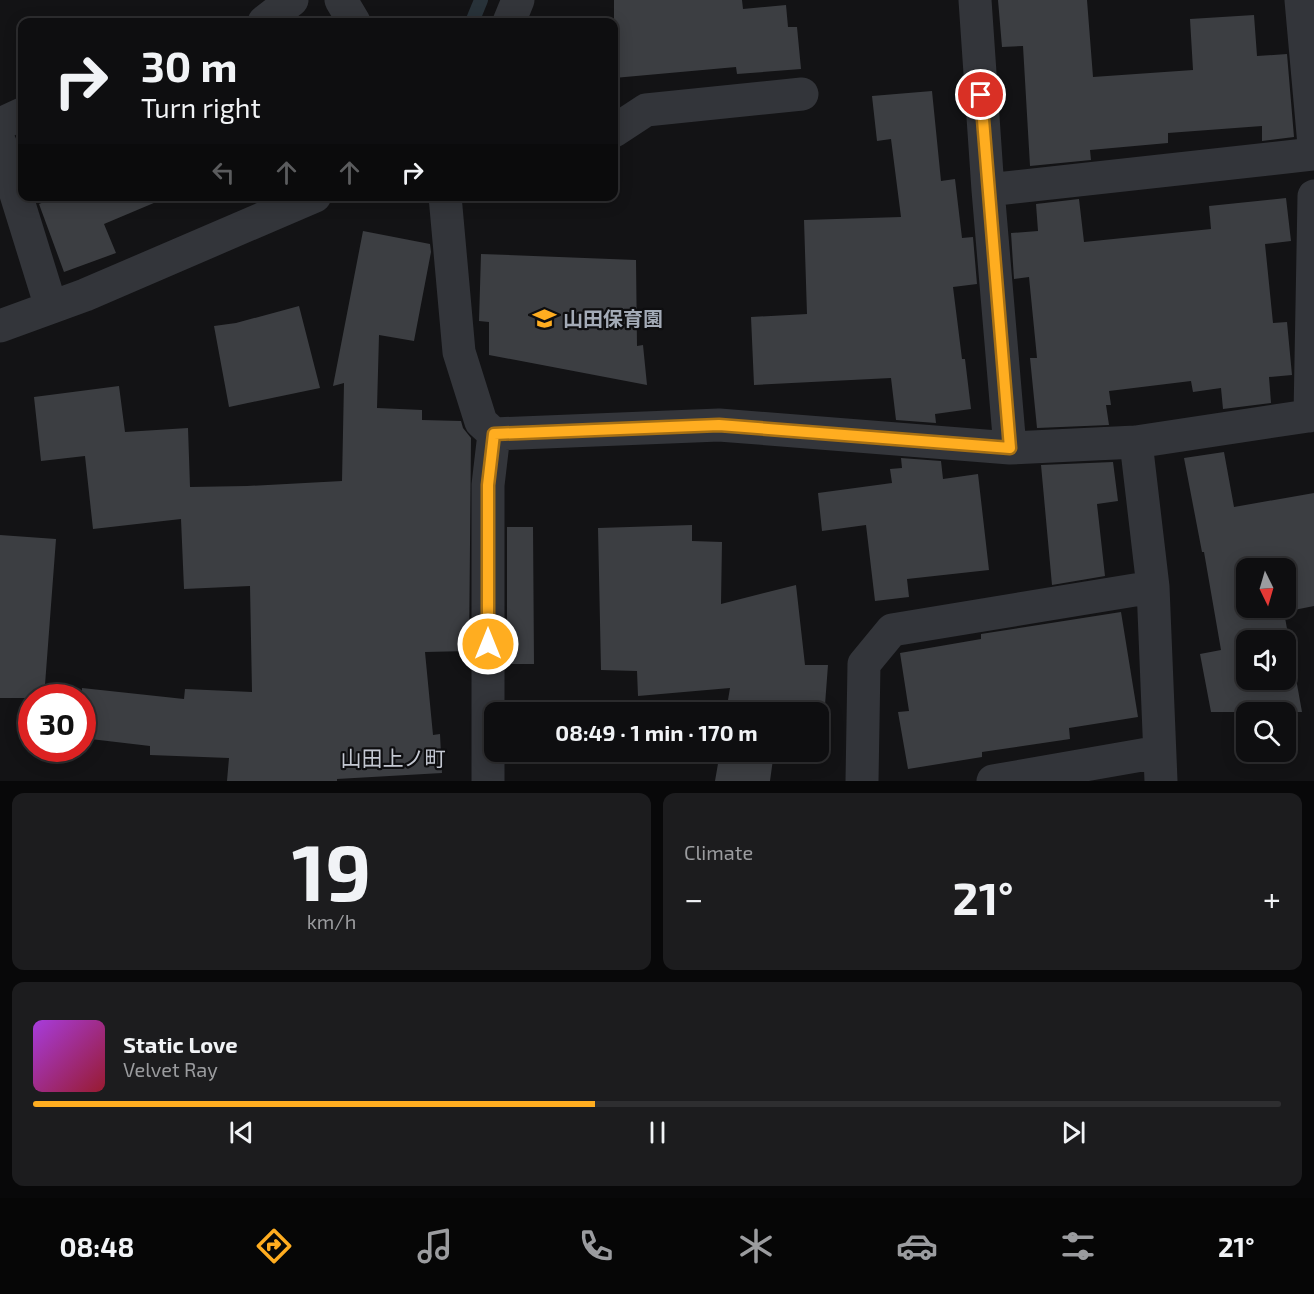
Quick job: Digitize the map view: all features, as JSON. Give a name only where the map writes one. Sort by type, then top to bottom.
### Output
[{"type":"street","points":[[269,18],[292,0]]},
{"type":"street","points":[[342,0],[352,18]]},
{"type":"street","points":[[511,18],[518,0]]},
{"type":"street","points":[[975,0],[988,190],[1010,448]]},
{"type":"street","points":[[1301,0],[1314,145]]},
{"type":"street","points":[[618,128],[646,110],[802,94]]},
{"type":"street","points":[[0,123],[18,116]]},
{"type":"street","points":[[0,143],[18,201]]},
{"type":"street","points":[[988,190],[1314,154]]},
{"type":"street","points":[[445,201],[459,352],[481,422],[494,434],[719,425],[1010,448],[1136,442],[1312,416],[1314,196]]},
{"type":"street","points":[[18,201],[51,307]]},
{"type":"street","points":[[0,326],[85,295],[303,201]]},
{"type":"street","points":[[488,781],[488,485],[494,434]]},
{"type":"street","points":[[993,781],[1160,766],[1153,587],[1136,442]]},
{"type":"street","points":[[862,781],[864,664],[892,630],[1153,587]]},
{"type":"building","points":[[614,0],[742,0],[743,9],[786,5],[788,27],[797,27],[801,69],[737,74],[736,67],[618,78],[618,18],[614,18]]},
{"type":"building","points":[[998,0],[1087,0],[1093,77],[1193,70],[1190,19],[1254,15],[1257,56],[1287,54],[1294,137],[1262,141],[1262,126],[1168,133],[1168,143],[1090,150],[1091,160],[1030,166],[1023,46],[1002,47]]},
{"type":"building","points":[[932,91],[941,181],[955,179],[962,238],[973,237],[977,284],[953,287],[971,409],[935,414],[936,423],[896,420],[891,378],[754,385],[751,317],[807,314],[804,220],[901,217],[891,139],[877,141],[872,96]]},
{"type":"building","points":[[1286,198],[1291,241],[1265,244],[1273,323],[1287,322],[1292,375],[1269,377],[1271,403],[1223,409],[1221,388],[1193,392],[1191,381],[1109,391],[1111,405],[1106,405],[1109,425],[1037,428],[1030,358],[1037,358],[1029,277],[1014,279],[1011,233],[1038,231],[1036,204],[1079,199],[1084,242],[1211,229],[1209,206]]},
{"type":"building","points":[[46,201],[159,201],[104,224],[116,253],[64,272],[39,204]]},
{"type":"building","points":[[363,231],[430,244],[431,252],[414,341],[379,335],[377,408],[422,410],[422,420],[461,421],[463,428],[471,438],[469,651],[425,652],[433,735],[440,734],[442,773],[337,779],[337,781],[227,781],[229,758],[150,755],[150,746],[96,740],[96,690],[184,699],[185,689],[252,692],[250,586],[184,589],[181,519],[93,529],[85,456],[41,461],[34,397],[119,386],[125,432],[188,428],[190,487],[247,486],[342,481],[344,383],[333,386]]},
{"type":"building","points":[[481,254],[636,260],[637,346],[643,345],[647,385],[489,355],[489,322],[479,321]]},
{"type":"building","points":[[299,306],[320,388],[229,407],[214,326],[236,323]]},
{"type":"building","points":[[1224,452],[1234,507],[1314,493],[1314,606],[1296,610],[1296,558],[1236,558],[1236,618],[1285,618],[1287,630],[1236,630],[1236,690],[1296,690],[1296,679],[1302,712],[1296,712],[1296,702],[1236,702],[1236,712],[1211,712],[1200,654],[1221,650],[1204,552],[1202,552],[1184,458]]},
{"type":"building","points":[[901,458],[941,461],[943,479],[978,474],[989,570],[907,579],[909,597],[875,601],[866,525],[822,531],[818,493],[892,483],[890,469],[902,468]]},
{"type":"building","points":[[1113,462],[1118,501],[1097,504],[1105,576],[1052,585],[1041,465]]},
{"type":"building","points":[[692,525],[692,541],[722,542],[721,604],[796,585],[805,665],[828,665],[825,702],[728,702],[730,688],[638,696],[637,671],[601,670],[598,528]]},
{"type":"building","points":[[507,527],[533,527],[534,664],[507,664]]},
{"type":"building","points":[[0,535],[56,539],[45,684],[18,684],[18,698],[0,698]]},
{"type":"building","points":[[1121,612],[1138,717],[1069,728],[1070,739],[982,752],[982,757],[908,769],[898,712],[909,711],[900,653],[981,639],[981,634]]},
{"type":"building","points":[[718,762],[773,762],[770,781],[715,781]]},
{"type":"waterway","points":[[474,18],[481,0]]},
{"type":"place","name":"山田保育園","points":[[545,318]]},
{"type":"district","name":"山田上ノ町","points":[[393,757]]},
{"type":"route","points":[[488,644],[488,485],[494,434],[719,425],[1010,448],[981,95]]}]
